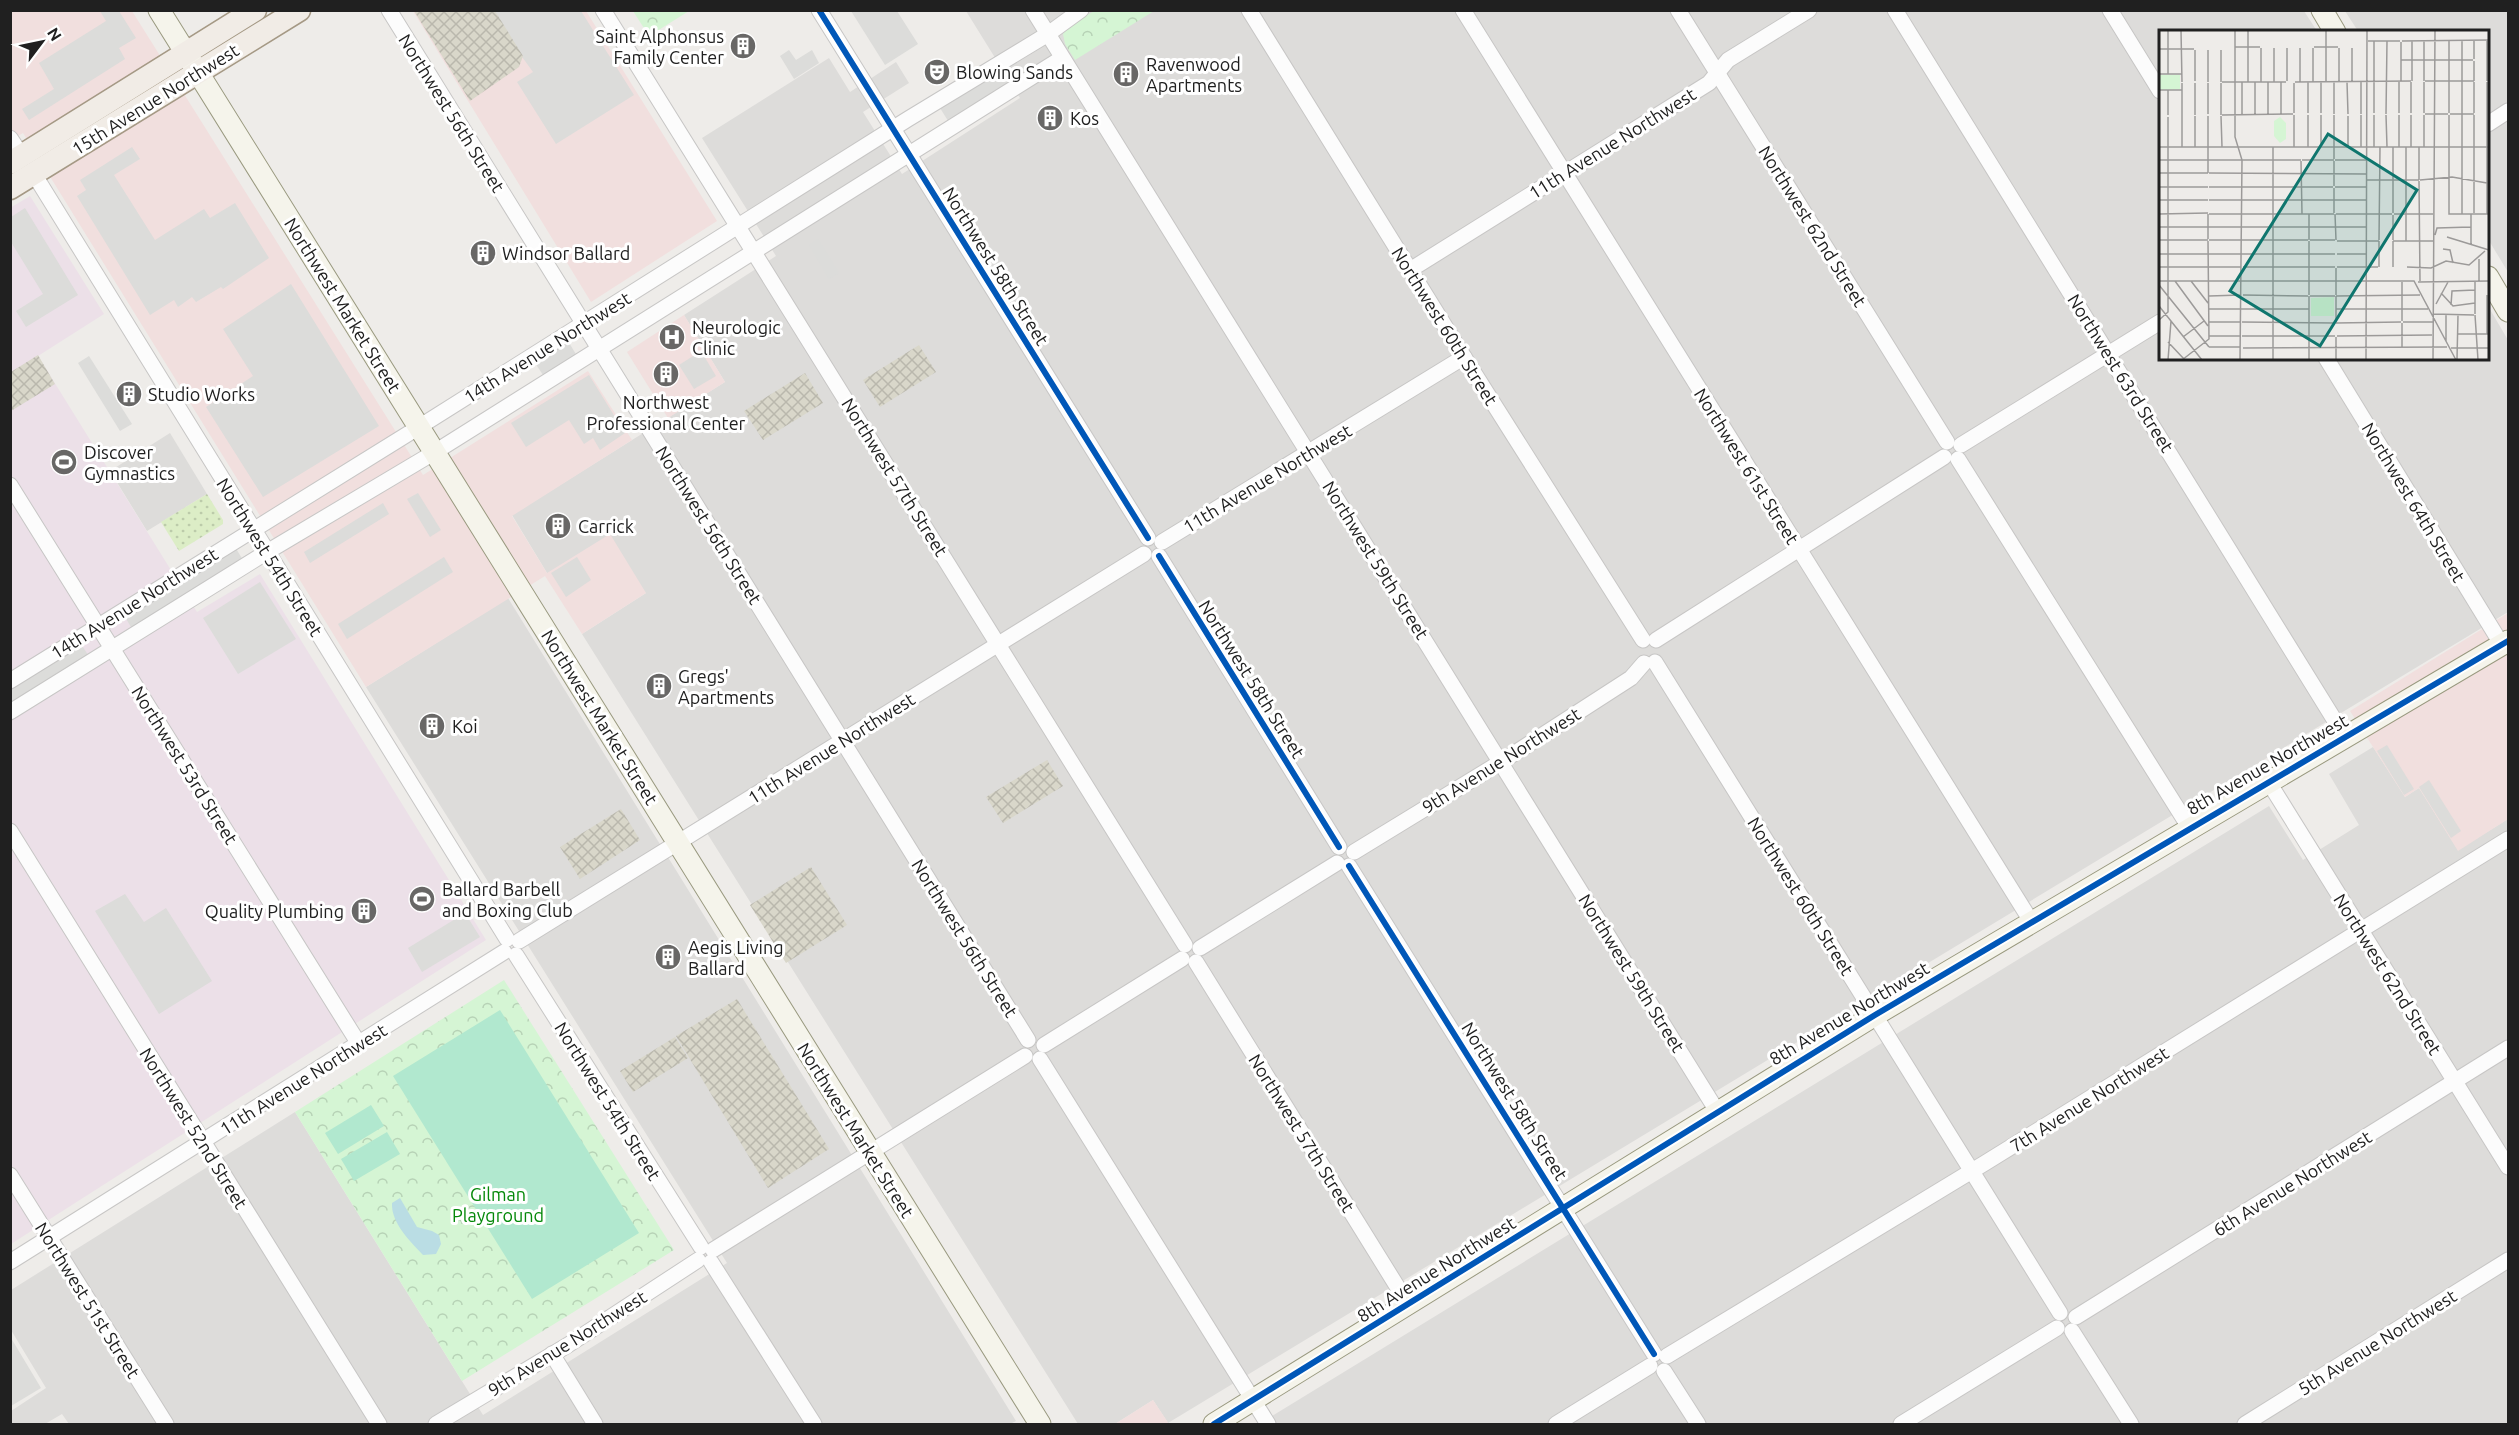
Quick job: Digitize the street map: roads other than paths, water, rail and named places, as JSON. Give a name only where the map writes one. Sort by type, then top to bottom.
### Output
[{"type":"main road","name":"Northwest Market Street","points":[[159,10],[1040,1425]]},
{"type":"main road","name":"15th Avenue Northwest","points":[[192,63],[255,10]]},
{"type":"main road","name":"15th Avenue Northwest","points":[[10,188],[19,158],[192,63],[299,10]]},
{"type":"main road","points":[[2324,11],[2334,30]]},
{"type":"main road","points":[[2489,280],[2508,311]]},
{"type":"main road","name":"8th Avenue Northwest","points":[[1214,1425],[1875,1015],[2505,643]]},
{"type":"street","name":"Northwest 56th Street","points":[[389,10],[843,740],[1026,1048]]},
{"type":"street","name":"Northwest 57th Street","points":[[603,10],[740,226],[1408,1304]]},
{"type":"street","name":"Northwest 58th Street","points":[[819,10],[1698,1425]]},
{"type":"street","name":"Northwest 59th Street","points":[[1034,10],[1717,1111]]},
{"type":"street","name":"14th Avenue Northwest","points":[[10,681],[97,625],[420,428],[892,129],[1048,34],[1081,10]]},
{"type":"street","name":"Northwest 60th Street","points":[[1249,10],[1464,357],[1650,640]]},
{"type":"street","name":"Northwest 61st Street","points":[[1463,10],[2031,921]]},
{"type":"street","name":"Northwest 62nd Street","points":[[1678,10],[2189,828]]},
{"type":"street","name":"11th Avenue Northwest","points":[[1410,270],[1709,83],[1728,60],[1809,10]]},
{"type":"street","name":"Northwest 63rd Street","points":[[1895,10],[2345,737]]},
{"type":"street","points":[[2110,10],[2159,89]]},
{"type":"street","name":"14th Avenue Northwest","points":[[10,712],[267,552],[435,452],[1062,58]]},
{"type":"street","points":[[2489,123],[2508,111]]},
{"type":"street","name":"Northwest 54th Street","points":[[19,158],[267,552],[511,947],[814,1425]]},
{"type":"street","points":[[1650,663],[1660,652],[1650,640],[1800,549],[2159,323]]},
{"type":"street","name":"11th Avenue Northwest","points":[[10,1262],[997,643],[1464,357]]},
{"type":"street","name":"Northwest 64th Street","points":[[2327,360],[2505,643]]},
{"type":"street","name":"Northwest 53rd Street","points":[[10,485],[359,1044]]},
{"type":"street","name":"Northwest 60th Street","points":[[1650,663],[1875,1015],[2131,1425]]},
{"type":"street","name":"9th Avenue Northwest","points":[[1042,1052],[1191,954],[1501,762],[1631,678],[1650,663]]},
{"type":"street","name":"Northwest 62nd Street","points":[[2268,781],[2508,1167]]},
{"type":"street","name":"Northwest 52nd Street","points":[[10,831],[379,1425]]},
{"type":"street","name":"7th Avenue Northwest","points":[[1556,1425],[2508,839]]},
{"type":"street","points":[[1026,1048],[1031,1060],[1042,1052],[1268,1425]]},
{"type":"street","name":"9th Avenue Northwest","points":[[436,1425],[870,1152],[1026,1048]]},
{"type":"street","name":"6th Avenue Northwest","points":[[1901,1425],[2508,1048]]},
{"type":"street","name":"Northwest 51st Street","points":[[10,1175],[166,1425]]},
{"type":"street","name":"5th Avenue Northwest","points":[[2245,1425],[2508,1260]]},
{"type":"street","points":[[552,1354],[596,1425]]},
{"type":"water","points":[[400,1198],[417,1227],[439,1235],[441,1244],[436,1254],[423,1255],[398,1225],[392,1203]]},
{"type":"place","name":"Saint Alphonsus Family Center","points":[[743,46]]},
{"type":"place","name":"Blowing Sands","points":[[937,72]]},
{"type":"place","name":"Ravenwood Apartments","points":[[1126,74]]},
{"type":"place","name":"Kos","points":[[1050,118]]},
{"type":"place","name":"Windsor Ballard","points":[[483,253]]},
{"type":"place","name":"Neurologic Clinic","points":[[672,337]]},
{"type":"place","name":"Northwest Professional Center","points":[[666,374]]},
{"type":"place","name":"Studio Works","points":[[129,394]]},
{"type":"place","name":"Discover Gymnastics","points":[[64,462]]},
{"type":"place","name":"Carrick","points":[[558,526]]},
{"type":"place","name":"Gregs' Apartments","points":[[659,686]]},
{"type":"place","name":"Koi","points":[[432,726]]},
{"type":"place","name":"Ballard Barbell and Boxing Club","points":[[422,899]]},
{"type":"place","name":"Quality Plumbing","points":[[364,911]]},
{"type":"place","name":"Aegis Living Ballard","points":[[668,957]]},
{"type":"park label","name":"Gilman Playground","points":[[498,1204]]}]
